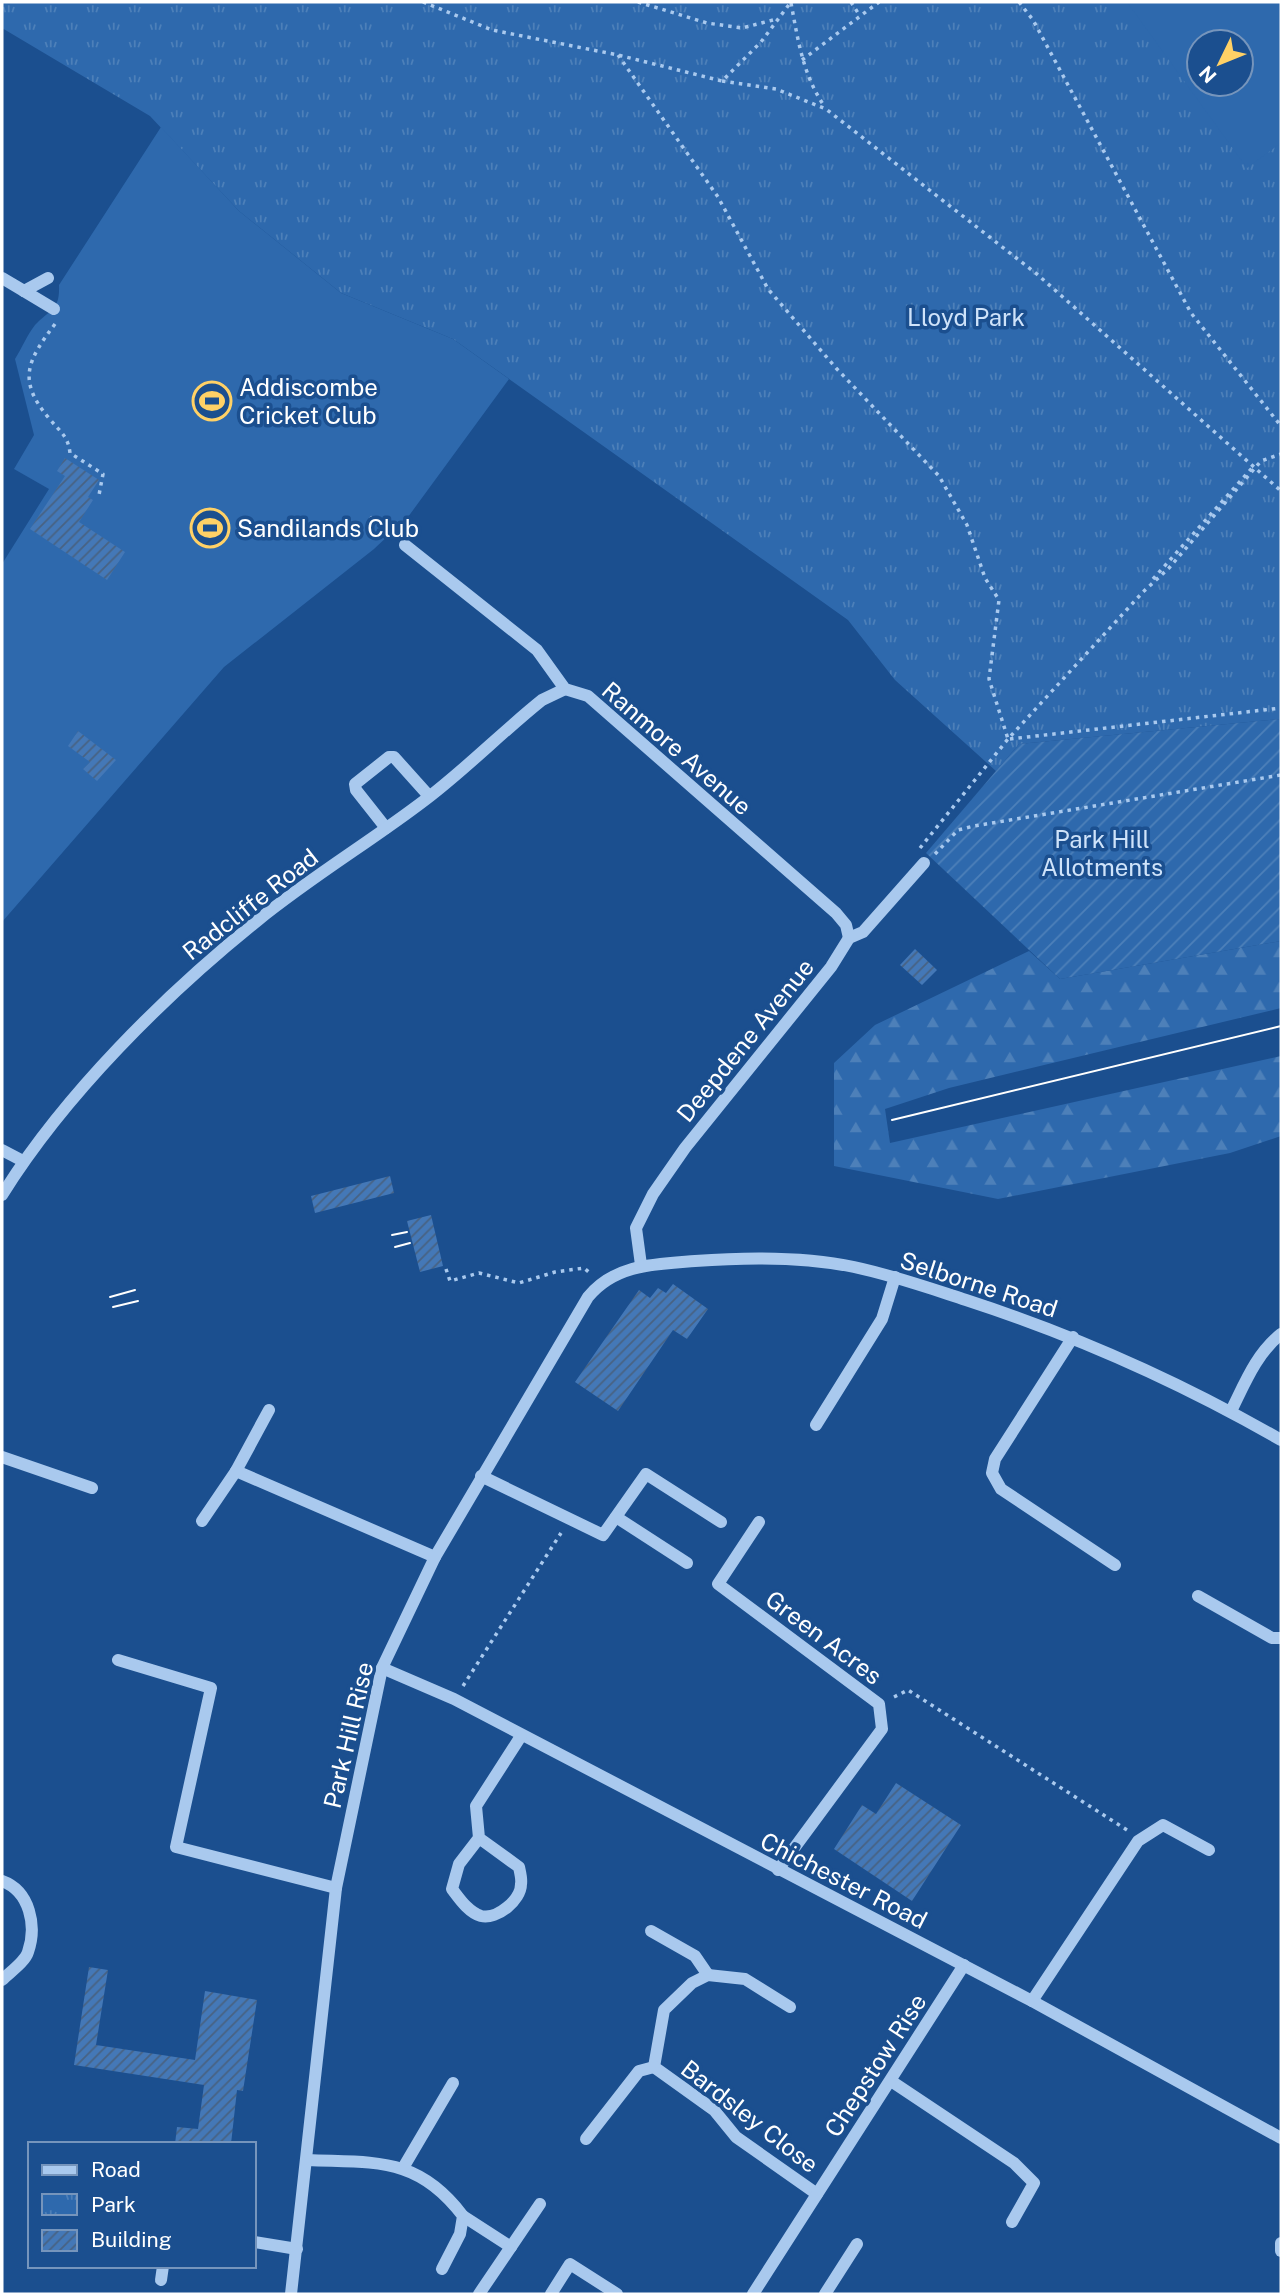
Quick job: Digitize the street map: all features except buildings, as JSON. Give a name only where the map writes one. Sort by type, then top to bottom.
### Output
[{"type":"street","points":[[2,278],[54,309]]},
{"type":"street","points":[[24,290],[48,278]]},
{"type":"street","name":"Ranmore Avenue","points":[[405,545],[537,649],[565,689],[588,696],[836,913],[846,925],[849,938]]},
{"type":"street","name":"Radcliffe Road","points":[[2,1195],[23,1161],[128,1040],[190,976],[259,919],[429,796],[542,700],[565,689]]},
{"type":"street","points":[[386,828],[356,790],[355,784],[380,763],[394,757],[429,796]]},
{"type":"street","name":"Deepdene Avenue","points":[[641,1265],[636,1228],[653,1194],[685,1148],[831,967],[849,938],[863,932],[924,863]]},
{"type":"street","points":[[2,1150],[23,1161]]},
{"type":"street","name":"Selborne Road","points":[[641,1265],[753,1257],[851,1266],[895,1277],[1073,1336],[1173,1381],[1281,1440]]},
{"type":"street","points":[[601,1281],[641,1265]]},
{"type":"street","points":[[816,1425],[874,1334],[886,1309],[895,1277]]},
{"type":"street","name":"Park Hill Rise","points":[[291,2294],[308,2160],[336,1888],[382,1668],[435,1557],[588,1297],[601,1281]]},
{"type":"street","points":[[1231,1411],[1257,1359],[1266,1346],[1281,1334]]},
{"type":"street","points":[[1073,1336],[995,1459],[992,1473],[1001,1489],[1115,1565]]},
{"type":"street","points":[[202,1521],[236,1471],[269,1410]]},
{"type":"street","points":[[2,1457],[92,1488]]},
{"type":"street","points":[[236,1471],[435,1557]]},
{"type":"street","points":[[481,1476],[603,1535],[646,1474],[721,1522]]},
{"type":"street","points":[[616,1517],[687,1563]]},
{"type":"street","name":"Green Acres","points":[[759,1522],[718,1584],[879,1704],[882,1729],[778,1870]]},
{"type":"street","points":[[1198,1596],[1272,1638],[1281,1638]]},
{"type":"street","points":[[118,1660],[211,1688],[176,1847],[336,1888]]},
{"type":"street","name":"Chichester Road","points":[[382,1668],[454,1699],[964,1965],[1281,2138]]},
{"type":"street","points":[[479,1838],[519,1867],[522,1887],[511,1904],[495,1915],[481,1916],[464,1905],[452,1889],[459,1864],[479,1838],[476,1806],[521,1736]]},
{"type":"street","points":[[1032,2001],[1135,1847],[1163,1825],[1209,1850]]},
{"type":"street","points":[[2,1881],[23,1897],[31,1911],[32,1929],[28,1954],[2,1980]]},
{"type":"street","points":[[651,1931],[695,1956],[708,1975],[745,1979],[790,2007]]},
{"type":"street","name":"Chepstow Rise","points":[[752,2294],[964,1965]]},
{"type":"street","name":"Bardsley Close","points":[[708,1975],[692,1983],[664,2010],[654,2067],[714,2109],[736,2137],[817,2194]]},
{"type":"street","points":[[586,2139],[628,2082],[639,2071],[654,2067]]},
{"type":"street","points":[[891,2081],[1014,2163],[1034,2183],[1012,2222]]},
{"type":"street","points":[[403,2168],[453,2083]]},
{"type":"street","points":[[308,2160],[393,2164],[403,2168],[438,2190],[463,2216],[511,2247]]},
{"type":"street","points":[[479,2294],[540,2204]]},
{"type":"street","points":[[442,2269],[460,2234],[463,2216]]},
{"type":"street","points":[[256,2242],[297,2249]]},
{"type":"street","points":[[1281,2243],[1281,2251]]},
{"type":"street","points":[[825,2294],[858,2244]]},
{"type":"street","points":[[551,2294],[570,2263],[617,2294]]},
{"type":"street","points":[[161,2280],[163,2268]]},
{"type":"path","points":[[423,2],[492,30],[618,55],[722,81],[776,89],[827,109]]},
{"type":"path","points":[[638,2],[707,23],[742,28],[775,20]]},
{"type":"path","points":[[722,81],[761,42],[791,2]]},
{"type":"path","points":[[791,2],[802,60],[815,93],[827,109],[1038,275],[1253,469],[1281,491]]},
{"type":"path","points":[[851,2],[860,16]]},
{"type":"path","points":[[802,60],[879,2]]},
{"type":"path","points":[[1019,2],[1033,20],[1191,313],[1281,426]]},
{"type":"path","points":[[618,55],[718,198],[768,289],[836,369],[939,476],[967,525],[985,578],[999,600],[989,679],[1008,739]]},
{"type":"path","points":[[54,309],[60,317],[29,362],[28,387],[47,416],[69,438],[70,453],[103,474],[99,495]]},
{"type":"path","points":[[1281,454],[1261,461],[1253,469],[1169,568],[1143,592],[1008,739],[915,855],[924,863],[958,830],[974,825],[1281,775]]},
{"type":"path","points":[[370,517],[405,545]]},
{"type":"path","points":[[1008,739],[1281,708]]},
{"type":"path","points":[[446,1269],[450,1281],[479,1273],[519,1283],[555,1272],[583,1268],[601,1281]]},
{"type":"path","points":[[454,1699],[570,1519]]},
{"type":"path","points":[[879,1704],[908,1690],[1133,1833],[1135,1847]]},
{"type":"green space","name":"Lloyd Park","points":[[2,2],[1281,2],[1281,719],[1019,744],[996,771],[895,680],[848,620],[453,339],[341,293],[239,211],[150,116],[2,28]]},
{"type":"green space","points":[[1127,2],[1281,2],[1281,143],[1247,168],[1196,98],[1255,98],[1255,28],[1185,28],[1185,82]]},
{"type":"green space","name":"Sandilands Club","points":[[161,127],[239,211],[341,293],[453,339],[509,379],[408,517],[374,549],[224,667],[2,922],[2,564],[49,489],[14,469],[34,435],[15,359],[35,325],[56,305],[59,285]]},
{"type":"green space","name":"Park Hill Allotments","points":[[1281,719],[1281,941],[1060,979],[926,853],[1019,744]]},
{"type":"green space","points":[[1281,941],[1281,1008],[949,1088],[885,1109],[890,1143],[1281,1056],[1281,1136],[1230,1153],[998,1199],[834,1166],[834,1063],[875,1025],[1029,951],[1060,979]]},
{"type":"tram line","points":[[892,1120],[1281,1026]]},
{"type":"tram line","points":[[392,1235],[407,1232]]},
{"type":"tram line","points":[[395,1247],[410,1243]]},
{"type":"tram line","points":[[110,1297],[135,1290]]},
{"type":"tram line","points":[[113,1307],[138,1301]]},
{"type":"place","name":"Addiscombe Cricket Club","points":[[212,401]]},
{"type":"place","name":"Sandilands Club","points":[[210,528]]}]
